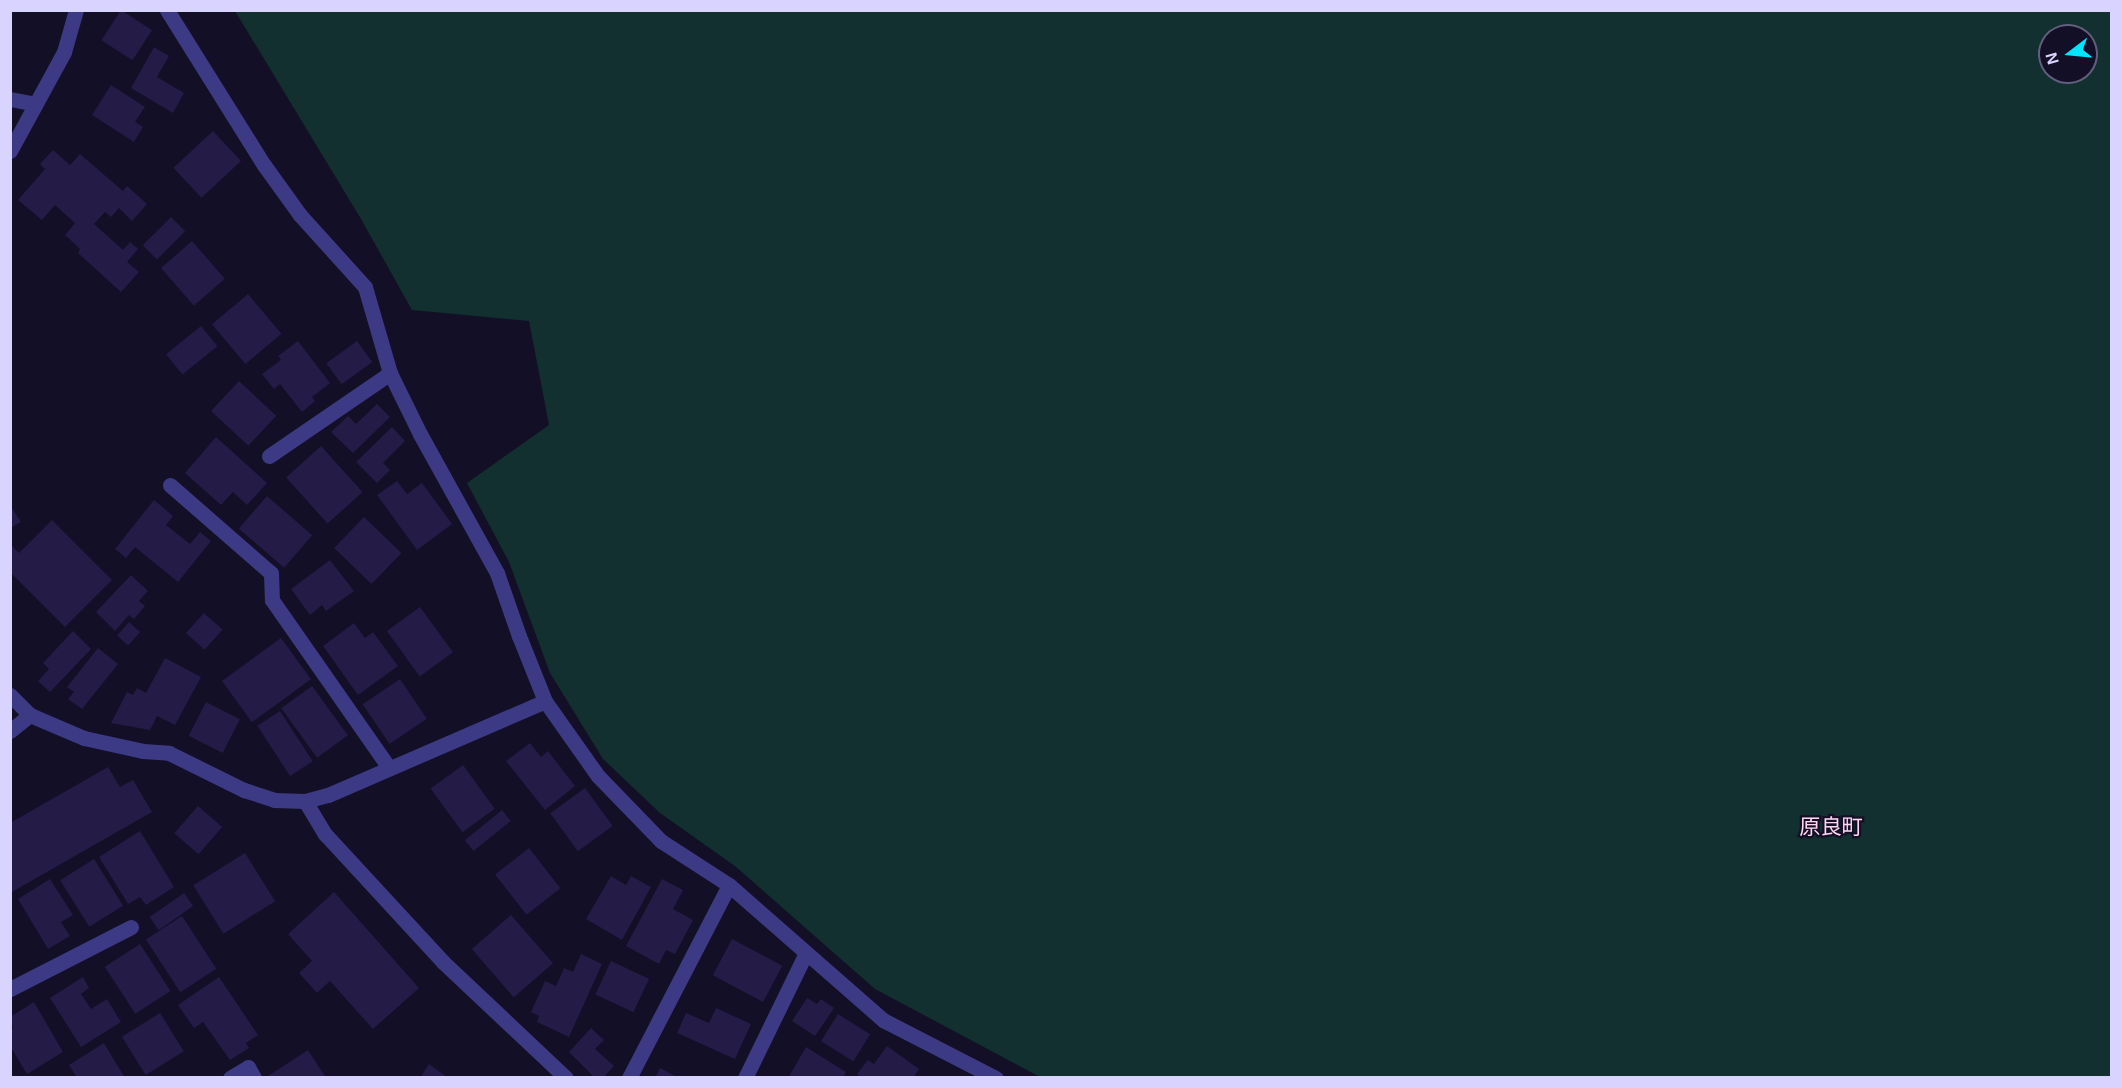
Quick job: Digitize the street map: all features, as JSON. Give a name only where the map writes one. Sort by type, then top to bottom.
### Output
[{"type":"street","points":[[10,151],[64,52],[76,10]]},
{"type":"street","points":[[167,10],[270,173],[300,215],[365,288],[390,373],[420,434],[497,573],[519,636],[546,701],[598,776],[661,841],[729,885],[883,1020],[996,1077]]},
{"type":"street","points":[[10,99],[36,104]]},
{"type":"street","points":[[269,456],[390,373]]},
{"type":"street","points":[[170,485],[271,573],[272,600],[389,768]]},
{"type":"street","points":[[10,695],[30,715],[84,738],[143,751],[169,753],[244,790],[274,800],[305,801],[328,795],[546,701]]},
{"type":"street","points":[[10,731],[30,715]]},
{"type":"street","points":[[305,801],[326,834],[443,962],[566,1077]]},
{"type":"street","points":[[629,1077],[729,885]]},
{"type":"street","points":[[10,989],[131,927]]},
{"type":"street","points":[[745,1077],[806,953]]},
{"type":"street","points":[[230,1077],[248,1067],[254,1077]]},
{"type":"green space","points":[[235,11],[2111,11],[2111,1077],[1040,1077],[875,989],[735,866],[660,813],[603,759],[550,673],[509,562],[467,483],[549,425],[529,321],[412,310],[361,219]]},
{"type":"building","points":[[121,10],[152,30],[132,60],[101,40]]},
{"type":"building","points":[[154,47],[169,56],[157,77],[184,93],[173,113],[131,88]]},
{"type":"building","points":[[111,85],[145,107],[135,122],[143,127],[134,142],[92,115]]},
{"type":"building","points":[[213,131],[241,161],[201,198],[174,168]]},
{"type":"building","points":[[53,150],[70,165],[80,154],[123,191],[127,186],[147,204],[132,221],[119,208],[111,217],[105,212],[94,224],[123,250],[130,242],[138,249],[127,262],[139,272],[121,292],[78,253],[80,249],[65,235],[75,223],[55,205],[42,220],[18,200],[45,169],[40,164]]},
{"type":"building","points":[[171,217],[185,231],[157,259],[143,245]]},
{"type":"building","points":[[192,241],[225,279],[194,306],[161,268]]},
{"type":"building","points":[[248,294],[281,334],[245,364],[212,324]]},
{"type":"building","points":[[201,326],[217,346],[182,375],[166,354]]},
{"type":"building","points":[[298,341],[330,383],[312,397],[315,401],[302,412],[280,384],[274,389],[262,374],[281,360],[278,356]]},
{"type":"building","points":[[357,341],[372,362],[342,384],[326,363]]},
{"type":"building","points":[[239,381],[276,416],[248,446],[211,411]]},
{"type":"building","points":[[377,404],[390,417],[353,453],[331,432],[348,416],[356,424]]},
{"type":"building","points":[[392,427],[405,441],[383,463],[390,470],[377,483],[356,462]]},
{"type":"building","points":[[216,437],[267,483],[247,505],[233,492],[221,505],[185,473]]},
{"type":"building","points":[[321,446],[362,492],[328,524],[286,477]]},
{"type":"building","points":[[397,481],[407,494],[422,483],[452,524],[417,550],[377,495]]},
{"type":"building","points":[[267,496],[312,535],[284,568],[239,528]]},
{"type":"building","points":[[154,500],[173,516],[166,525],[190,544],[200,532],[211,541],[178,582],[135,547],[126,558],[115,549]]},
{"type":"building","points":[[10,505],[21,522],[10,528]]},
{"type":"building","points":[[364,517],[401,553],[372,584],[334,548]]},
{"type":"building","points":[[52,520],[112,580],[65,627],[10,572],[10,544],[19,553]]},
{"type":"building","points":[[330,560],[354,591],[326,611],[322,605],[310,615],[291,589]]},
{"type":"building","points":[[131,575],[148,591],[139,601],[145,606],[134,619],[129,615],[115,631],[96,612]]},
{"type":"building","points":[[420,607],[453,652],[420,676],[387,631]]},
{"type":"building","points":[[204,613],[223,630],[205,650],[186,633]]},
{"type":"building","points":[[129,622],[140,632],[128,645],[117,635]]},
{"type":"building","points":[[354,623],[365,638],[373,632],[398,666],[358,695],[323,646]]},
{"type":"building","points":[[73,631],[91,649],[50,692],[38,681],[49,669],[43,663]]},
{"type":"building","points":[[281,638],[311,679],[252,722],[222,681]]},
{"type":"building","points":[[98,648],[118,664],[82,709],[68,699],[74,692],[67,687]]},
{"type":"building","points":[[165,658],[201,677],[175,725],[157,716],[150,730],[111,723],[127,692],[133,695],[137,688],[146,693]]},
{"type":"building","points":[[400,679],[427,719],[390,744],[363,704]]},
{"type":"building","points":[[312,686],[348,735],[317,758],[281,708]]},
{"type":"building","points":[[206,702],[240,719],[223,753],[189,736]]},
{"type":"building","points":[[280,711],[313,761],[290,776],[257,726]]},
{"type":"building","points":[[530,743],[541,757],[548,751],[575,786],[545,810],[506,761]]},
{"type":"building","points":[[463,765],[495,809],[462,832],[431,789]]},
{"type":"building","points":[[108,767],[120,787],[133,780],[152,812],[10,893],[10,823]]},
{"type":"building","points":[[585,788],[613,826],[578,851],[550,813]]},
{"type":"building","points":[[198,806],[222,827],[199,854],[174,833]]},
{"type":"building","points":[[502,810],[511,821],[474,851],[465,840]]},
{"type":"building","points":[[140,831],[174,887],[146,905],[140,897],[128,904],[99,857]]},
{"type":"building","points":[[529,848],[560,888],[527,915],[495,874]]},
{"type":"building","points":[[245,853],[275,901],[223,934],[193,885]]},
{"type":"building","points":[[94,859],[123,906],[89,927],[60,880]]},
{"type":"building","points":[[611,876],[626,885],[631,876],[651,887],[622,940],[586,919]]},
{"type":"building","points":[[50,879],[73,915],[61,922],[70,936],[48,949],[18,899]]},
{"type":"building","points":[[662,879],[683,890],[673,909],[693,920],[675,954],[666,950],[659,964],[626,946]]},
{"type":"building","points":[[334,892],[419,988],[373,1029],[330,981],[317,993],[299,973],[312,961],[288,934]]},
{"type":"building","points":[[184,893],[193,906],[159,930],[150,917]]},
{"type":"building","points":[[511,915],[553,963],[514,997],[472,949]]},
{"type":"building","points":[[182,916],[216,969],[180,992],[146,939]]},
{"type":"building","points":[[732,939],[782,966],[763,1002],[713,975]]},
{"type":"building","points":[[140,944],[170,991],[135,1014],[105,967]]},
{"type":"building","points":[[581,954],[602,964],[569,1037],[537,1022],[539,1016],[531,1012],[545,981],[556,986],[564,968],[573,972]]},
{"type":"building","points":[[611,961],[649,979],[633,1012],[595,995]]},
{"type":"building","points":[[83,977],[89,988],[81,994],[91,1009],[107,999],[121,1022],[81,1047],[50,998]]},
{"type":"building","points":[[219,977],[258,1035],[246,1043],[249,1048],[230,1060],[203,1022],[194,1028],[178,1005]]},
{"type":"building","points":[[807,998],[817,1004],[821,999],[834,1008],[815,1036],[792,1021]]},
{"type":"building","points":[[34,1002],[63,1052],[27,1074],[10,1046],[10,1029],[13,1028],[10,1017]]},
{"type":"building","points":[[716,1008],[751,1024],[735,1059],[677,1033],[686,1013],[709,1023]]},
{"type":"building","points":[[160,1013],[184,1051],[146,1075],[122,1037]]},
{"type":"building","points":[[838,1014],[870,1034],[853,1061],[821,1041]]},
{"type":"building","points":[[591,1028],[604,1040],[595,1049],[614,1066],[603,1078],[595,1078],[569,1052]]},
{"type":"building","points":[[104,1043],[125,1078],[77,1078],[69,1065]]},
{"type":"building","points":[[887,1046],[919,1069],[913,1078],[862,1078],[857,1074],[868,1060],[874,1064]]},
{"type":"building","points":[[806,1047],[846,1072],[843,1078],[788,1078]]},
{"type":"building","points":[[308,1050],[326,1078],[269,1078],[268,1076]]},
{"type":"building","points":[[429,1064],[448,1078],[420,1078]]},
{"type":"building","points":[[660,1068],[679,1078],[655,1078]]},
{"type":"district","name":"原良町","points":[[1831,827]]}]
